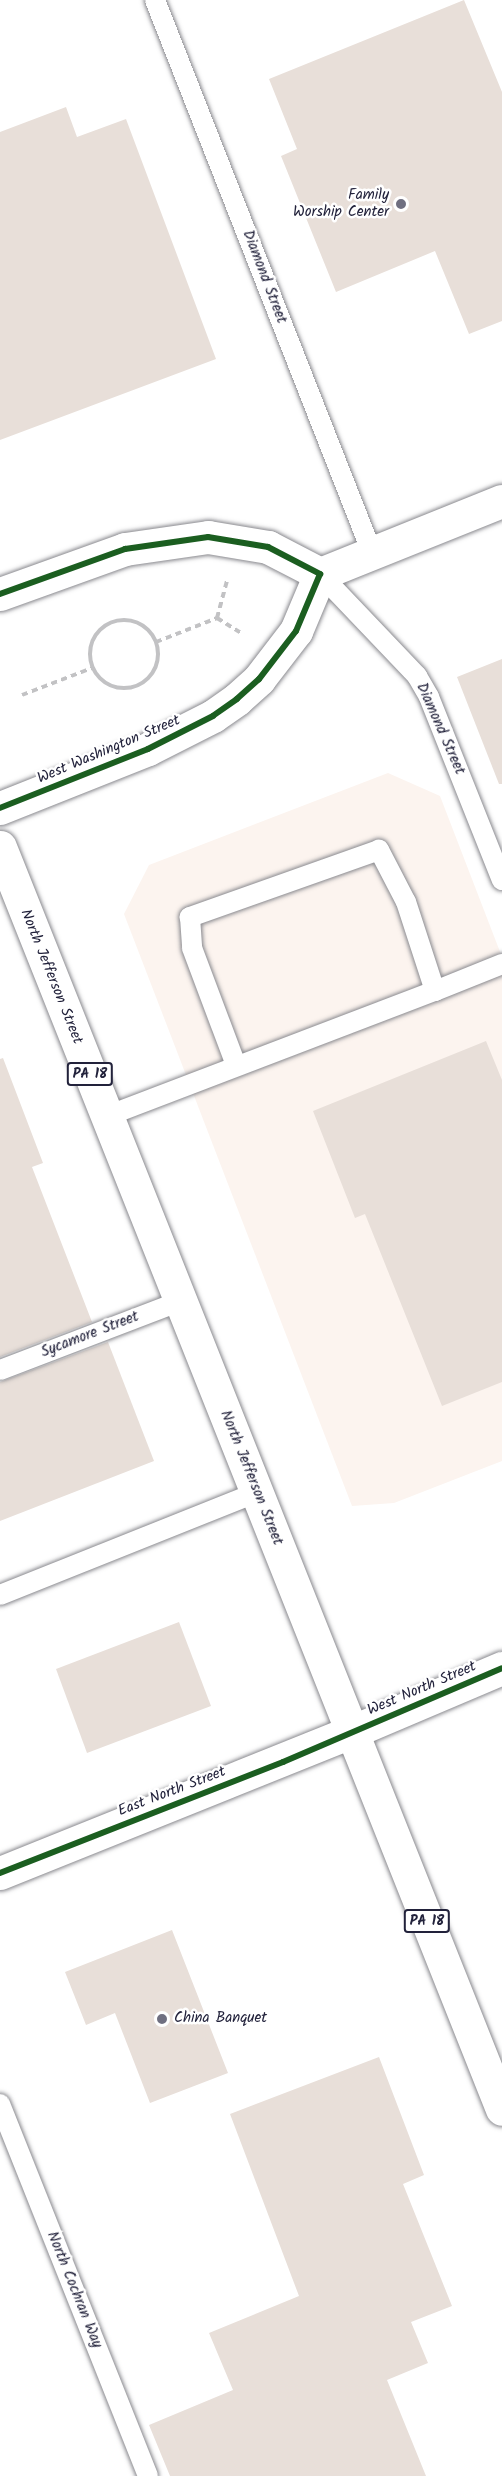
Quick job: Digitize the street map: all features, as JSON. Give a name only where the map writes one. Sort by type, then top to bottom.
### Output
[{"type":"street","points":[[0,594],[125,549],[208,537],[268,547],[320,574],[502,501]]},
{"type":"street","name":"West Washington Street","points":[[0,808],[156,745],[237,699],[259,679],[296,631],[320,574]]},
{"type":"street","name":"North Jefferson Street","points":[[0,847],[502,2109]]},
{"type":"street","name":"West North Street","points":[[351,1732],[502,1668]]},
{"type":"street","name":"East North Street","points":[[0,1873],[351,1732]]},
{"type":"lane","name":"Diamond Street","points":[[155,0],[372,553]]},
{"type":"lane","name":"Diamond Street","points":[[320,574],[425,690],[502,879]]},
{"type":"lane","points":[[236,1065],[192,948],[190,917],[379,850],[406,902],[435,991]]},
{"type":"lane","points":[[107,1116],[502,964]]},
{"type":"lane","name":"Sycamore Street","points":[[0,1370],[181,1301]]},
{"type":"lane","points":[[0,1595],[257,1492]]},
{"type":"lane","name":"North Cochran Way","points":[[0,2104],[148,2476]]},
{"type":"path","points":[[156,642],[217,618]]},
{"type":"path","points":[[125,620],[138,622],[156,642],[156,668],[137,687],[110,686],[92,668],[92,641],[100,630],[111,623],[125,620]]},
{"type":"path","points":[[22,695],[92,668]]},
{"type":"shaded area","points":[[388,773],[440,796],[502,957],[502,1461],[394,1503],[352,1506],[124,914],[149,865]]},
{"type":"building","name":"Family Worship Center","points":[[464,0],[502,92],[502,321],[469,334],[435,251],[336,292],[281,156],[297,149],[269,79]]},
{"type":"building","points":[[66,107],[77,137],[126,119],[216,359],[0,440],[0,132]]},
{"type":"building","points":[[502,659],[502,784],[499,784],[457,677]]},
{"type":"building","points":[[486,1041],[502,1080],[502,1382],[442,1406],[365,1214],[355,1218],[313,1111]]},
{"type":"building","points":[[3,1058],[43,1163],[32,1167],[92,1322],[0,1357],[0,1059]]},
{"type":"building","points":[[108,1342],[154,1461],[0,1521],[0,1382]]},
{"type":"building","points":[[179,1622],[211,1706],[87,1753],[56,1669]]},
{"type":"building","name":"China Banquet","points":[[172,1930],[228,2073],[150,2103],[115,2013],[86,2025],[65,1972]]},
{"type":"building","points":[[379,2057],[424,2175],[403,2184],[452,2306],[411,2322],[428,2363],[387,2380],[426,2476],[170,2476],[149,2425],[233,2390],[209,2333],[299,2296],[230,2114]]},
{"type":"cycle path","points":[[0,594],[125,549],[208,537],[268,547],[320,574],[296,631],[259,679],[237,699],[213,716],[148,749],[0,808]]},
{"type":"cycle path","points":[[0,1873],[283,1762],[502,1668]]},
{"type":"place","name":"Family Worship Center","points":[[401,204]]},
{"type":"place","name":"China Banquet","points":[[162,2019]]}]
